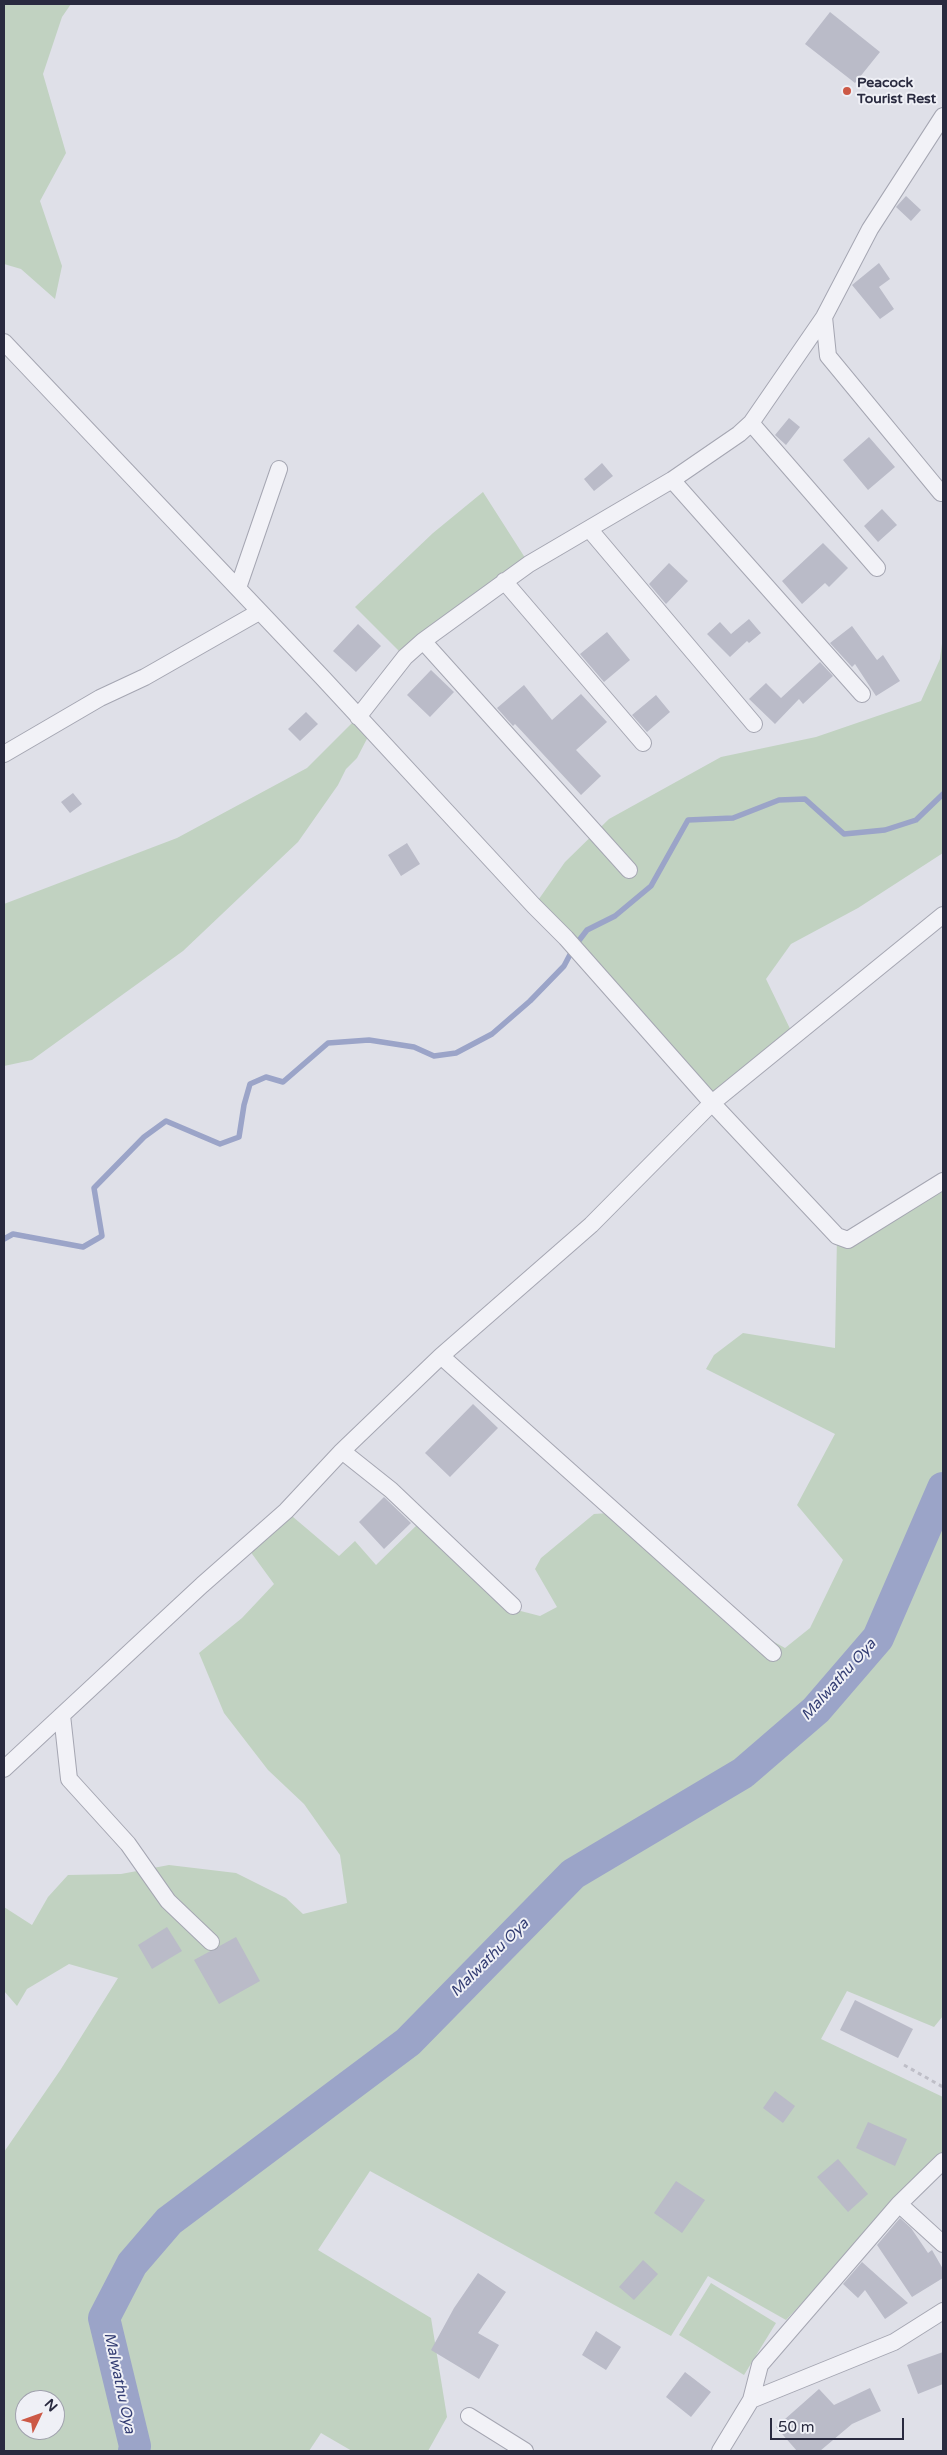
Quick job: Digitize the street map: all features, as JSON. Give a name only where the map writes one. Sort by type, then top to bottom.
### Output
[{"type":"street","points":[[358,717],[404,657],[504,580],[672,480],[740,434],[751,423],[824,317],[870,229],[943,116]]},
{"type":"street","points":[[824,317],[828,356],[941,493]]},
{"type":"street","points":[[4,342],[322,677],[566,938],[712,1103],[837,1236],[848,1240],[943,1181]]},
{"type":"street","points":[[751,423],[877,568]]},
{"type":"street","points":[[238,588],[279,469]]},
{"type":"street","points":[[672,480],[862,694]]},
{"type":"street","points":[[590,530],[754,724]]},
{"type":"street","points":[[504,580],[643,743]]},
{"type":"street","points":[[4,754],[100,698],[145,677],[259,612]]},
{"type":"street","points":[[423,641],[629,870]]},
{"type":"street","points":[[4,1769],[286,1511],[342,1451],[441,1356],[592,1225],[712,1103],[943,915]]},
{"type":"street","points":[[441,1356],[773,1653]]},
{"type":"street","points":[[342,1451],[391,1490],[513,1606]]},
{"type":"street","points":[[62,1714],[69,1779],[128,1844],[168,1901],[211,1942]]},
{"type":"street","points":[[720,2451],[751,2400],[760,2365],[899,2204],[943,2161]]},
{"type":"street","points":[[899,2204],[943,2244]]},
{"type":"street","points":[[751,2400],[894,2342],[943,2311]]},
{"type":"street","points":[[469,2416],[525,2451]]},
{"type":"path","points":[[904,2065],[943,2088]]},
{"type":"green space","points":[[4,4],[71,4],[62,17],[43,74],[66,153],[40,201],[62,266],[55,299],[21,269],[4,264]]},
{"type":"green space","points":[[483,492],[529,564],[405,657],[355,607],[433,533]]},
{"type":"green space","points":[[943,636],[943,853],[858,908],[791,944],[766,979],[794,1037],[712,1103],[534,906],[565,862],[609,819],[721,757],[816,737],[921,701],[940,659]]},
{"type":"green space","points":[[358,717],[371,731],[357,758],[346,769],[338,785],[298,842],[183,951],[32,1060],[4,1066],[4,904],[177,838],[307,768]]},
{"type":"green space","points":[[943,1182],[943,2016],[934,2027],[847,1991],[821,2039],[943,2097],[943,2155],[786,2320],[708,2276],[671,2336],[370,2171],[318,2250],[431,2318],[447,2417],[428,2451],[352,2451],[321,2433],[309,2451],[4,2451],[4,2152],[61,2069],[118,1978],[69,1964],[27,1989],[17,2006],[4,1991],[4,1907],[32,1925],[48,1897],[68,1875],[121,1874],[169,1865],[236,1873],[286,1898],[303,1914],[347,1903],[340,1855],[304,1804],[268,1770],[224,1713],[199,1653],[242,1618],[274,1584],[247,1547],[286,1511],[339,1556],[355,1541],[376,1565],[419,1523],[513,1609],[540,1616],[557,1607],[535,1569],[541,1558],[594,1514],[608,1513],[751,1629],[785,1648],[810,1628],[843,1560],[797,1505],[835,1434],[706,1369],[714,1355],[743,1333],[835,1348],[837,1236],[848,1240]]},
{"type":"green space","points":[[711,2283],[776,2323],[744,2375],[679,2335]]},
{"type":"building","points":[[830,12],[880,52],[855,83],[805,44]]},
{"type":"building","points":[[906,196],[921,210],[911,221],[896,207]]},
{"type":"building","points":[[879,263],[890,279],[879,287],[894,309],[880,319],[852,285]]},
{"type":"building","points":[[789,418],[800,427],[786,445],[775,435]]},
{"type":"building","points":[[869,437],[895,467],[868,490],[843,460]]},
{"type":"building","points":[[602,463],[613,476],[594,491],[584,479]]},
{"type":"building","points":[[882,509],[897,525],[878,542],[864,526]]},
{"type":"building","points":[[823,543],[848,568],[829,587],[825,583],[802,604],[782,581]]},
{"type":"building","points":[[669,563],[688,581],[666,604],[649,584]]},
{"type":"building","points":[[749,619],[761,633],[749,643],[747,641],[730,657],[707,634],[720,622],[731,634]]},
{"type":"building","points":[[358,624],[381,646],[356,672],[333,651]]},
{"type":"building","points":[[852,626],[877,660],[883,655],[900,681],[876,696],[855,664],[852,667],[830,643]]},
{"type":"building","points":[[607,632],[630,660],[604,682],[580,654]]},
{"type":"building","points":[[820,662],[833,676],[803,704],[799,699],[775,724],[749,699],[766,683],[781,698]]},
{"type":"building","points":[[431,670],[454,692],[430,717],[407,695]]},
{"type":"building","points":[[524,685],[552,720],[581,694],[607,722],[576,750],[601,776],[581,795],[515,724],[513,726],[497,708]]},
{"type":"building","points":[[656,695],[670,712],[647,732],[632,715]]},
{"type":"building","points":[[306,712],[318,724],[300,741],[288,729]]},
{"type":"building","points":[[73,793],[82,804],[70,813],[61,802]]},
{"type":"building","points":[[407,843],[420,864],[401,876],[388,855]]},
{"type":"building","points":[[473,1404],[498,1428],[450,1477],[425,1453]]},
{"type":"building","points":[[384,1497],[411,1523],[384,1549],[359,1522]]},
{"type":"building","points":[[167,1927],[182,1951],[152,1969],[138,1945]]},
{"type":"building","points":[[236,1937],[260,1981],[219,2004],[194,1960]]},
{"type":"building","points":[[855,2000],[913,2029],[898,2058],[840,2030]]},
{"type":"building","points":[[775,2091],[795,2106],[783,2123],[763,2108]]},
{"type":"building","points":[[868,2122],[907,2139],[895,2166],[856,2148]]},
{"type":"building","points":[[838,2159],[868,2194],[848,2212],[817,2177]]},
{"type":"building","points":[[676,2181],[705,2200],[682,2233],[654,2213]]},
{"type":"building","points":[[900,2218],[911,2228],[928,2253],[932,2250],[943,2269],[943,2278],[912,2297],[877,2245]]},
{"type":"building","points":[[643,2260],[658,2274],[634,2300],[619,2287]]},
{"type":"building","points":[[862,2262],[908,2303],[885,2319],[865,2290],[858,2298],[843,2284]]},
{"type":"building","points":[[478,2273],[506,2292],[478,2333],[499,2345],[479,2379],[431,2350],[454,2308]]},
{"type":"building","points":[[596,2331],[621,2347],[606,2370],[582,2355]]},
{"type":"building","points":[[943,2352],[943,2384],[918,2394],[907,2365]]},
{"type":"building","points":[[685,2372],[711,2392],[691,2417],[666,2397]]},
{"type":"building","points":[[870,2388],[881,2411],[852,2424],[820,2451],[797,2451],[776,2427],[819,2389],[834,2405]]},
{"type":"waterway","points":[[4,1239],[13,1234],[83,1247],[102,1236],[94,1188],[144,1137],[166,1121],[220,1144],[239,1137],[244,1105],[250,1084],[266,1077],[283,1082],[328,1043],[369,1040],[414,1047],[434,1056],[456,1053],[492,1034],[530,1001],[564,966],[574,947],[587,930],[615,916],[651,886],[688,820],[733,818],[779,800],[805,799],[844,834],[885,830],[916,820],[943,794]]},
{"type":"waterway","name":"Malwathu Oya","points":[[134,2451],[135,2446],[104,2318],[132,2264],[169,2221],[408,2042],[573,1874],[743,1773],[816,1710],[878,1638],[943,1488]]},
{"type":"place","name":"Peacock Tourist Rest","points":[[847,91]]}]
